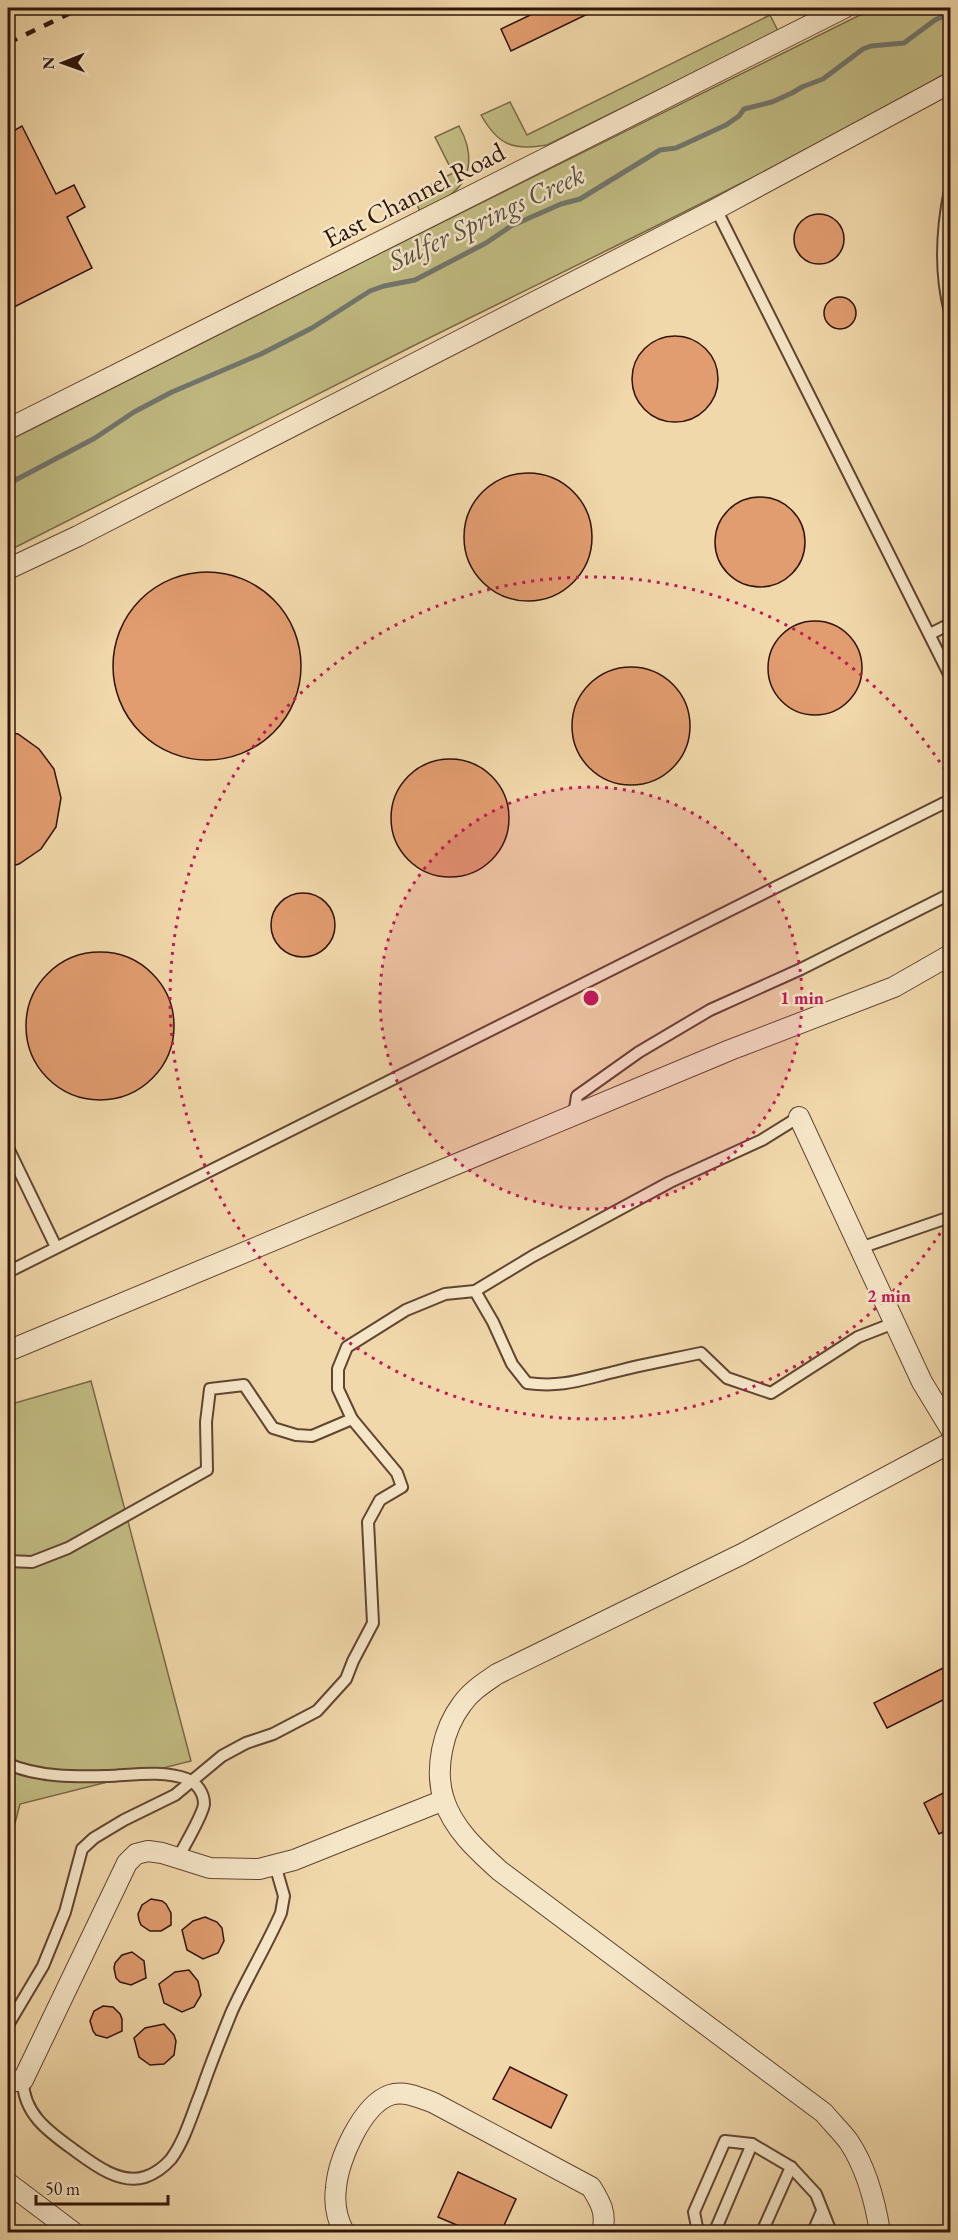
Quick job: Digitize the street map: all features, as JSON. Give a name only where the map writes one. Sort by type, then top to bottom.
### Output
[{"type":"street","name":"East Channel Road","points":[[8,429],[844,8]]},
{"type":"street","points":[[8,569],[88,531],[716,209],[951,83]]},
{"type":"street","points":[[8,1351],[730,1050],[894,987],[951,955]]},
{"type":"street","points":[[800,1117],[922,1382],[951,1428]]},
{"type":"street","points":[[880,2232],[876,2208],[865,2173],[849,2143],[824,2113],[500,1871],[473,1847],[455,1822],[444,1800],[440,1777],[442,1751],[448,1727],[462,1704],[477,1688],[497,1674],[742,1554],[951,1443]]},
{"type":"street","points":[[15,2081],[127,1863],[136,1854],[148,1851],[162,1853],[210,1868],[259,1869],[294,1860],[444,1800]]},
{"type":"street","points":[[344,2232],[336,2210],[336,2187],[341,2161],[353,2136],[373,2105],[391,2095],[410,2094],[434,2103],[591,2187],[601,2203],[605,2219],[602,2232]]},
{"type":"street","points":[[8,2183],[73,2232]]},
{"type":"lane","points":[[951,190],[946,213],[943,258],[951,312]]},
{"type":"lane","points":[[716,209],[951,676]]},
{"type":"lane","points":[[930,634],[951,624]]},
{"type":"lane","points":[[8,1272],[951,800]]},
{"type":"lane","points":[[574,1115],[577,1096],[639,1052],[669,1034],[710,1010],[801,969],[951,894]]},
{"type":"lane","points":[[8,2025],[44,1966],[65,1912],[82,1848],[124,1820],[175,1795],[222,1756],[246,1743],[273,1734],[317,1711],[346,1678],[352,1661],[373,1623],[368,1522],[380,1500],[402,1487],[397,1473],[352,1419],[338,1389],[338,1369],[347,1347],[406,1310],[445,1294],[475,1291],[533,1256],[670,1182],[762,1140],[800,1117]]},
{"type":"lane","points":[[8,1148],[56,1247]]},
{"type":"lane","points":[[860,1248],[951,1217]]},
{"type":"lane","points":[[475,1291],[493,1322],[512,1364],[526,1383],[546,1386],[574,1383],[701,1353],[727,1378],[771,1394],[858,1337],[894,1323]]},
{"type":"lane","points":[[8,1561],[32,1562],[68,1548],[207,1470],[206,1422],[210,1389],[244,1385],[273,1428],[296,1436],[312,1436],[352,1419]]},
{"type":"lane","points":[[8,1764],[48,1774],[157,1775],[174,1776],[192,1782],[202,1793],[204,1803],[202,1812],[178,1858]]},
{"type":"lane","points":[[15,2081],[23,2091],[27,2105],[36,2119],[87,2160],[106,2171],[121,2176],[144,2178],[157,2171],[170,2160],[178,2148],[233,2009],[281,1913],[284,1896],[275,1865]]},
{"type":"lane","points":[[698,2232],[694,2212],[725,2141],[752,2144],[791,2167],[816,2194],[831,2232]]},
{"type":"lane","points":[[711,2232],[715,2231],[752,2144]]},
{"type":"lane","points":[[762,2232],[791,2167]]},
{"type":"lane","points":[[813,2232],[822,2211]]},
{"type":"shaded area","points":[[874,8],[950,8],[950,71],[750,179],[360,372],[8,551],[8,441]]},
{"type":"shaded area","points":[[770,15],[778,31],[547,145],[525,147],[508,144],[494,133],[481,115],[510,102],[527,135]]},
{"type":"shaded area","points":[[459,126],[467,144],[469,162],[464,180],[447,197],[420,211],[412,195],[453,173],[435,137]]},
{"type":"shaded area","points":[[91,1381],[191,1761],[20,1804],[8,1850],[8,1405]]},
{"type":"building","points":[[545,8],[600,8],[511,51],[501,29]]},
{"type":"building","points":[[22,126],[56,194],[74,185],[85,207],[67,217],[92,268],[8,310],[8,134]]},
{"type":"building","points":[[819,214],[837,221],[844,239],[837,257],[819,264],[801,257],[794,239],[801,221]]},
{"type":"building","points":[[840,297],[851,302],[856,313],[851,324],[840,329],[829,324],[824,313],[829,302]]},
{"type":"building","points":[[675,336],[699,343],[711,355],[718,379],[711,403],[699,415],[675,422],[651,415],[639,403],[632,379],[639,355],[651,343]]},
{"type":"building","points":[[528,473],[553,478],[573,492],[587,512],[592,537],[587,562],[573,582],[553,596],[528,601],[503,596],[483,582],[469,562],[464,537],[469,512],[483,492],[503,478]]},
{"type":"building","points":[[751,497],[769,497],[785,504],[798,517],[805,533],[805,551],[798,567],[785,580],[769,587],[751,587],[735,580],[722,567],[715,551],[715,533],[722,517],[735,504]]},
{"type":"building","points":[[198,572],[216,572],[251,583],[267,593],[280,606],[294,630],[301,666],[294,702],[280,726],[267,739],[234,756],[216,760],[198,760],[163,749],[147,739],[134,726],[117,693],[113,675],[113,657],[124,622],[134,606],[147,593],[180,576]]},
{"type":"building","points":[[815,621],[833,625],[848,635],[858,650],[862,668],[858,686],[848,701],[833,711],[815,715],[797,711],[782,701],[772,686],[768,668],[772,650],[782,635],[797,625]]},
{"type":"building","points":[[631,667],[654,671],[673,684],[686,703],[690,726],[686,749],[673,768],[654,781],[631,785],[608,781],[589,768],[576,749],[572,726],[576,703],[589,684],[608,671]]},
{"type":"building","points":[[8,732],[18,734],[39,749],[54,769],[61,798],[56,827],[41,849],[19,864],[8,867]]},
{"type":"building","points":[[450,759],[473,763],[492,776],[505,795],[509,818],[505,841],[492,860],[473,873],[450,877],[427,873],[408,860],[395,841],[391,818],[395,795],[408,776],[427,763]]},
{"type":"building","points":[[297,893],[309,893],[326,902],[333,913],[335,925],[333,937],[326,948],[309,957],[297,957],[285,952],[276,943],[271,931],[271,919],[276,907],[285,898]]},
{"type":"building","points":[[100,952],[128,958],[152,974],[168,998],[174,1026],[168,1054],[152,1078],[128,1094],[100,1100],[72,1094],[48,1078],[32,1054],[26,1026],[32,998],[48,974],[72,958]]},
{"type":"building","points":[[951,1664],[951,1696],[887,1728],[874,1703]]},
{"type":"building","points":[[951,1789],[951,1828],[939,1834],[924,1803]]},
{"type":"building","points":[[151,1899],[162,1901],[171,1913],[171,1925],[161,1931],[150,1931],[141,1925],[139,1920],[138,1914],[142,1905]]},
{"type":"building","points":[[205,1917],[217,1922],[222,1928],[224,1941],[218,1953],[203,1959],[187,1950],[182,1930],[193,1921]]},
{"type":"building","points":[[132,1952],[144,1961],[146,1978],[131,1985],[120,1982],[116,1978],[114,1968],[122,1955]]},
{"type":"building","points":[[189,1970],[198,1981],[201,1995],[194,2007],[182,2012],[164,2003],[159,1984],[175,1972]]},
{"type":"building","points":[[103,2006],[113,2007],[122,2019],[122,2031],[107,2038],[96,2035],[90,2021],[94,2011]]},
{"type":"building","points":[[164,2024],[174,2035],[176,2041],[174,2055],[164,2064],[150,2065],[139,2057],[134,2038],[145,2028]]},
{"type":"building","points":[[510,2067],[567,2095],[551,2128],[493,2099]]},
{"type":"building","points":[[458,2172],[516,2199],[501,2232],[473,2232],[438,2217]]},
{"type":"waterway","name":"Sulfer Springs Creek","points":[[8,484],[95,438],[134,412],[172,392],[261,354],[312,328],[370,291],[415,280],[486,243],[511,226],[561,204],[580,199],[660,150],[676,148],[726,125],[739,116],[744,109],[772,102],[823,79],[863,49],[871,46],[904,43],[935,20],[950,13]]},
{"type":"railway","points":[[8,43],[81,8]]}]
